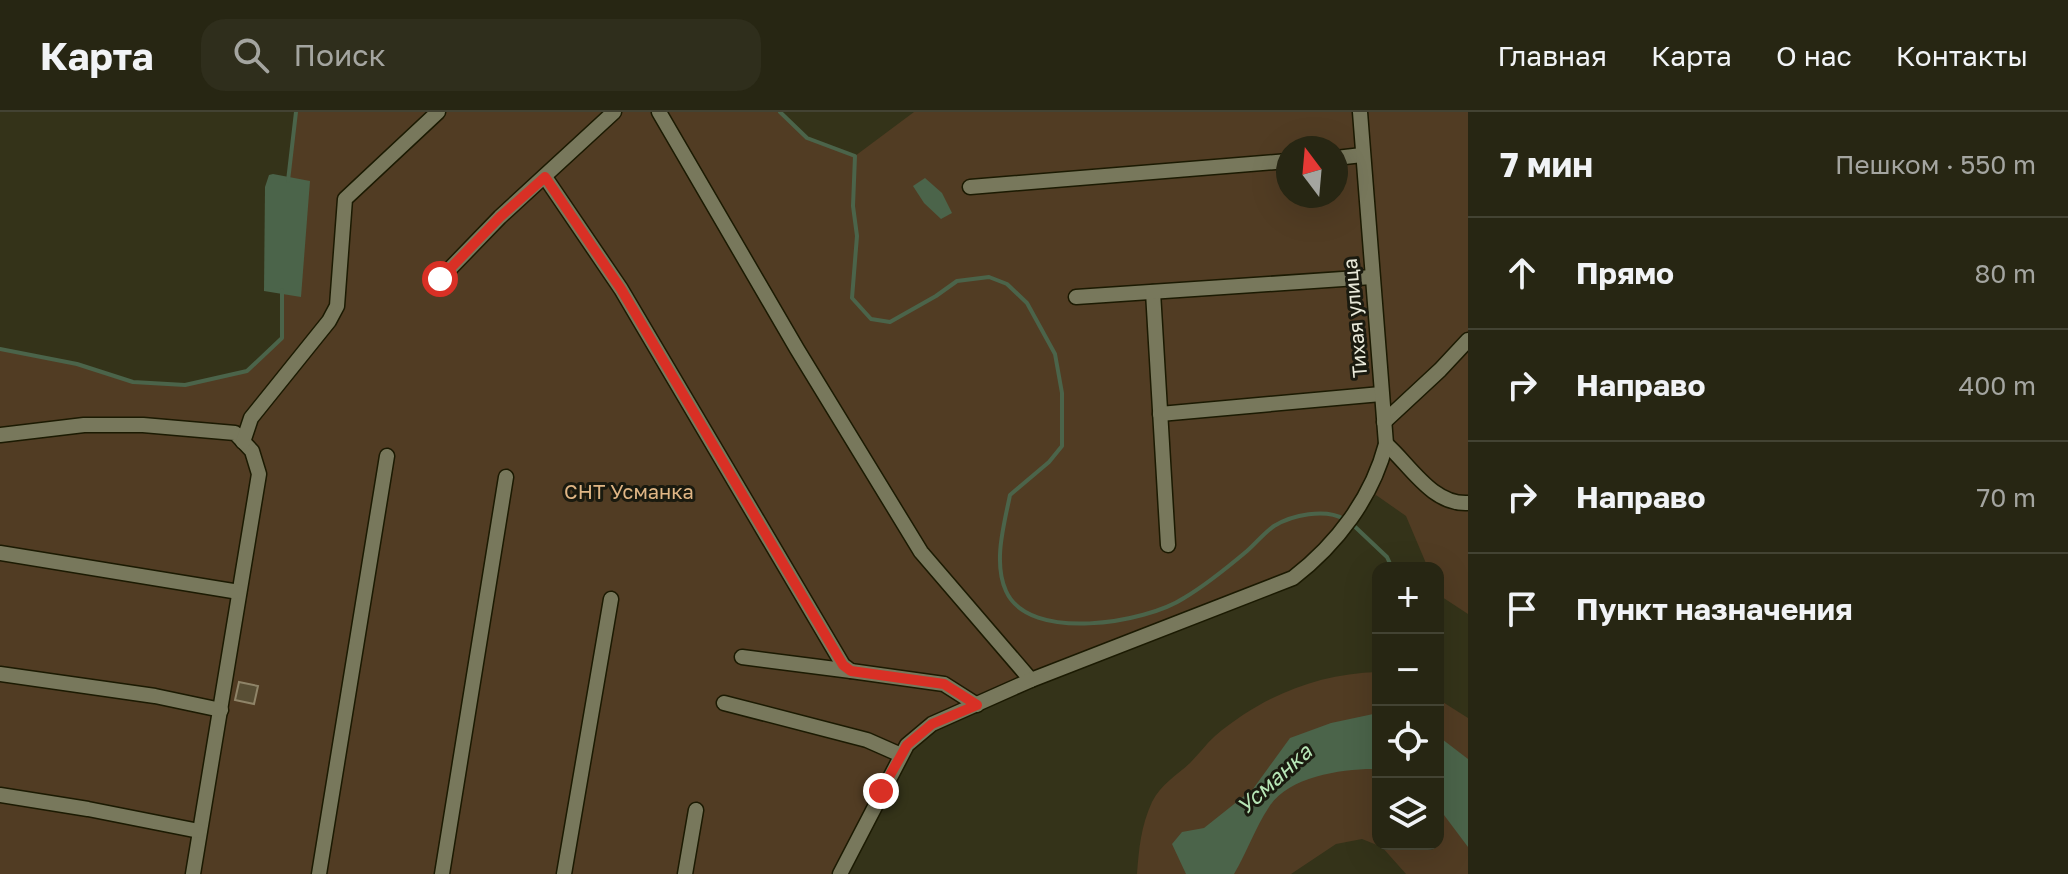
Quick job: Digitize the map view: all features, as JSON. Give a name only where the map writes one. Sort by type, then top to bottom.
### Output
[{"type":"street","points":[[243,442],[251,418],[321,332],[337,306],[345,199],[438,112]]},
{"type":"street","points":[[440,279],[500,217],[614,112]]},
{"type":"street","points":[[659,112],[797,349],[921,552],[1031,680]]},
{"type":"street","name":"Тихая улица","points":[[840,874],[907,745],[932,724],[1031,680],[1293,578],[1321,557],[1355,513],[1381,465],[1386,444],[1360,112]]},
{"type":"street","points":[[1348,157],[1362,155]]},
{"type":"street","points":[[970,187],[1276,162]]},
{"type":"street","points":[[545,177],[621,289],[790,577],[843,665],[851,671]]},
{"type":"street","points":[[1076,297],[1372,277]]},
{"type":"street","points":[[1153,292],[1168,545]]},
{"type":"street","points":[[1384,422],[1468,340]]},
{"type":"street","points":[[1160,414],[1381,394]]},
{"type":"street","points":[[0,435],[84,425],[143,425],[235,433],[252,451],[259,474],[193,874]]},
{"type":"street","points":[[1386,444],[1435,494],[1456,504],[1468,503]]},
{"type":"street","points":[[319,874],[387,456]]},
{"type":"street","points":[[442,874],[506,477]]},
{"type":"street","points":[[0,553],[239,592]]},
{"type":"street","points":[[564,874],[611,599]]},
{"type":"street","points":[[742,657],[944,684],[977,705]]},
{"type":"street","points":[[0,674],[155,696],[221,710]]},
{"type":"street","points":[[724,703],[867,740],[901,755]]},
{"type":"street","points":[[0,795],[199,831]]},
{"type":"street","points":[[685,874],[696,810]]},
{"type":"green space","name":"СНТ Усманка","points":[[296,112],[780,112],[807,138],[855,156],[914,112],[1468,112],[1468,614],[1444,598],[1444,562],[1425,562],[1406,516],[1376,495],[1324,560],[1295,582],[934,727],[910,747],[844,874],[0,874],[0,350],[77,364],[133,382],[185,385],[247,371],[282,338],[282,264]]},
{"type":"green space","points":[[1372,673],[1372,843],[1362,839],[1336,844],[1291,874],[1137,874],[1143,828],[1152,802],[1164,785],[1215,736],[1252,709],[1291,690],[1333,677]]},
{"type":"green space","points":[[1444,703],[1468,718],[1468,874],[1406,874],[1385,850],[1444,850]]},
{"type":"water","points":[[269,175],[310,181],[301,297],[264,291],[265,187]]},
{"type":"water","points":[[925,178],[942,193],[952,213],[941,219],[924,203],[913,186]]},
{"type":"water","name":"Усманка","points":[[1372,714],[1372,769],[1334,772],[1289,788],[1269,807],[1234,874],[1186,874],[1172,844],[1182,832],[1204,828],[1253,789],[1290,738],[1331,723]]},
{"type":"water","points":[[1444,741],[1468,759],[1468,847],[1444,815]]},
{"type":"building","points":[[239,682],[258,686],[254,704],[235,700]]},
{"type":"waterway","points":[[288,181],[296,112]]},
{"type":"waterway","points":[[780,112],[807,138],[855,156],[853,206],[857,236],[852,298],[871,319],[890,322],[957,281],[989,277],[1007,284],[1027,303],[1055,354],[1062,393],[1062,446],[1049,462],[1010,495],[1001,543],[1002,580],[1006,591],[1019,607],[1038,618],[1062,623],[1089,623],[1143,615],[1184,598],[1225,569],[1281,522],[1318,513],[1344,519]]},
{"type":"waterway","points":[[0,349],[77,364],[133,382],[185,385],[247,371],[282,338],[282,290]]},
{"type":"waterway","points":[[1351,523],[1389,562]]},
{"type":"route","points":[[440,279],[500,217],[545,177],[621,289],[843,665],[851,671],[944,684],[977,705],[932,724],[907,745],[881,791]]}]
